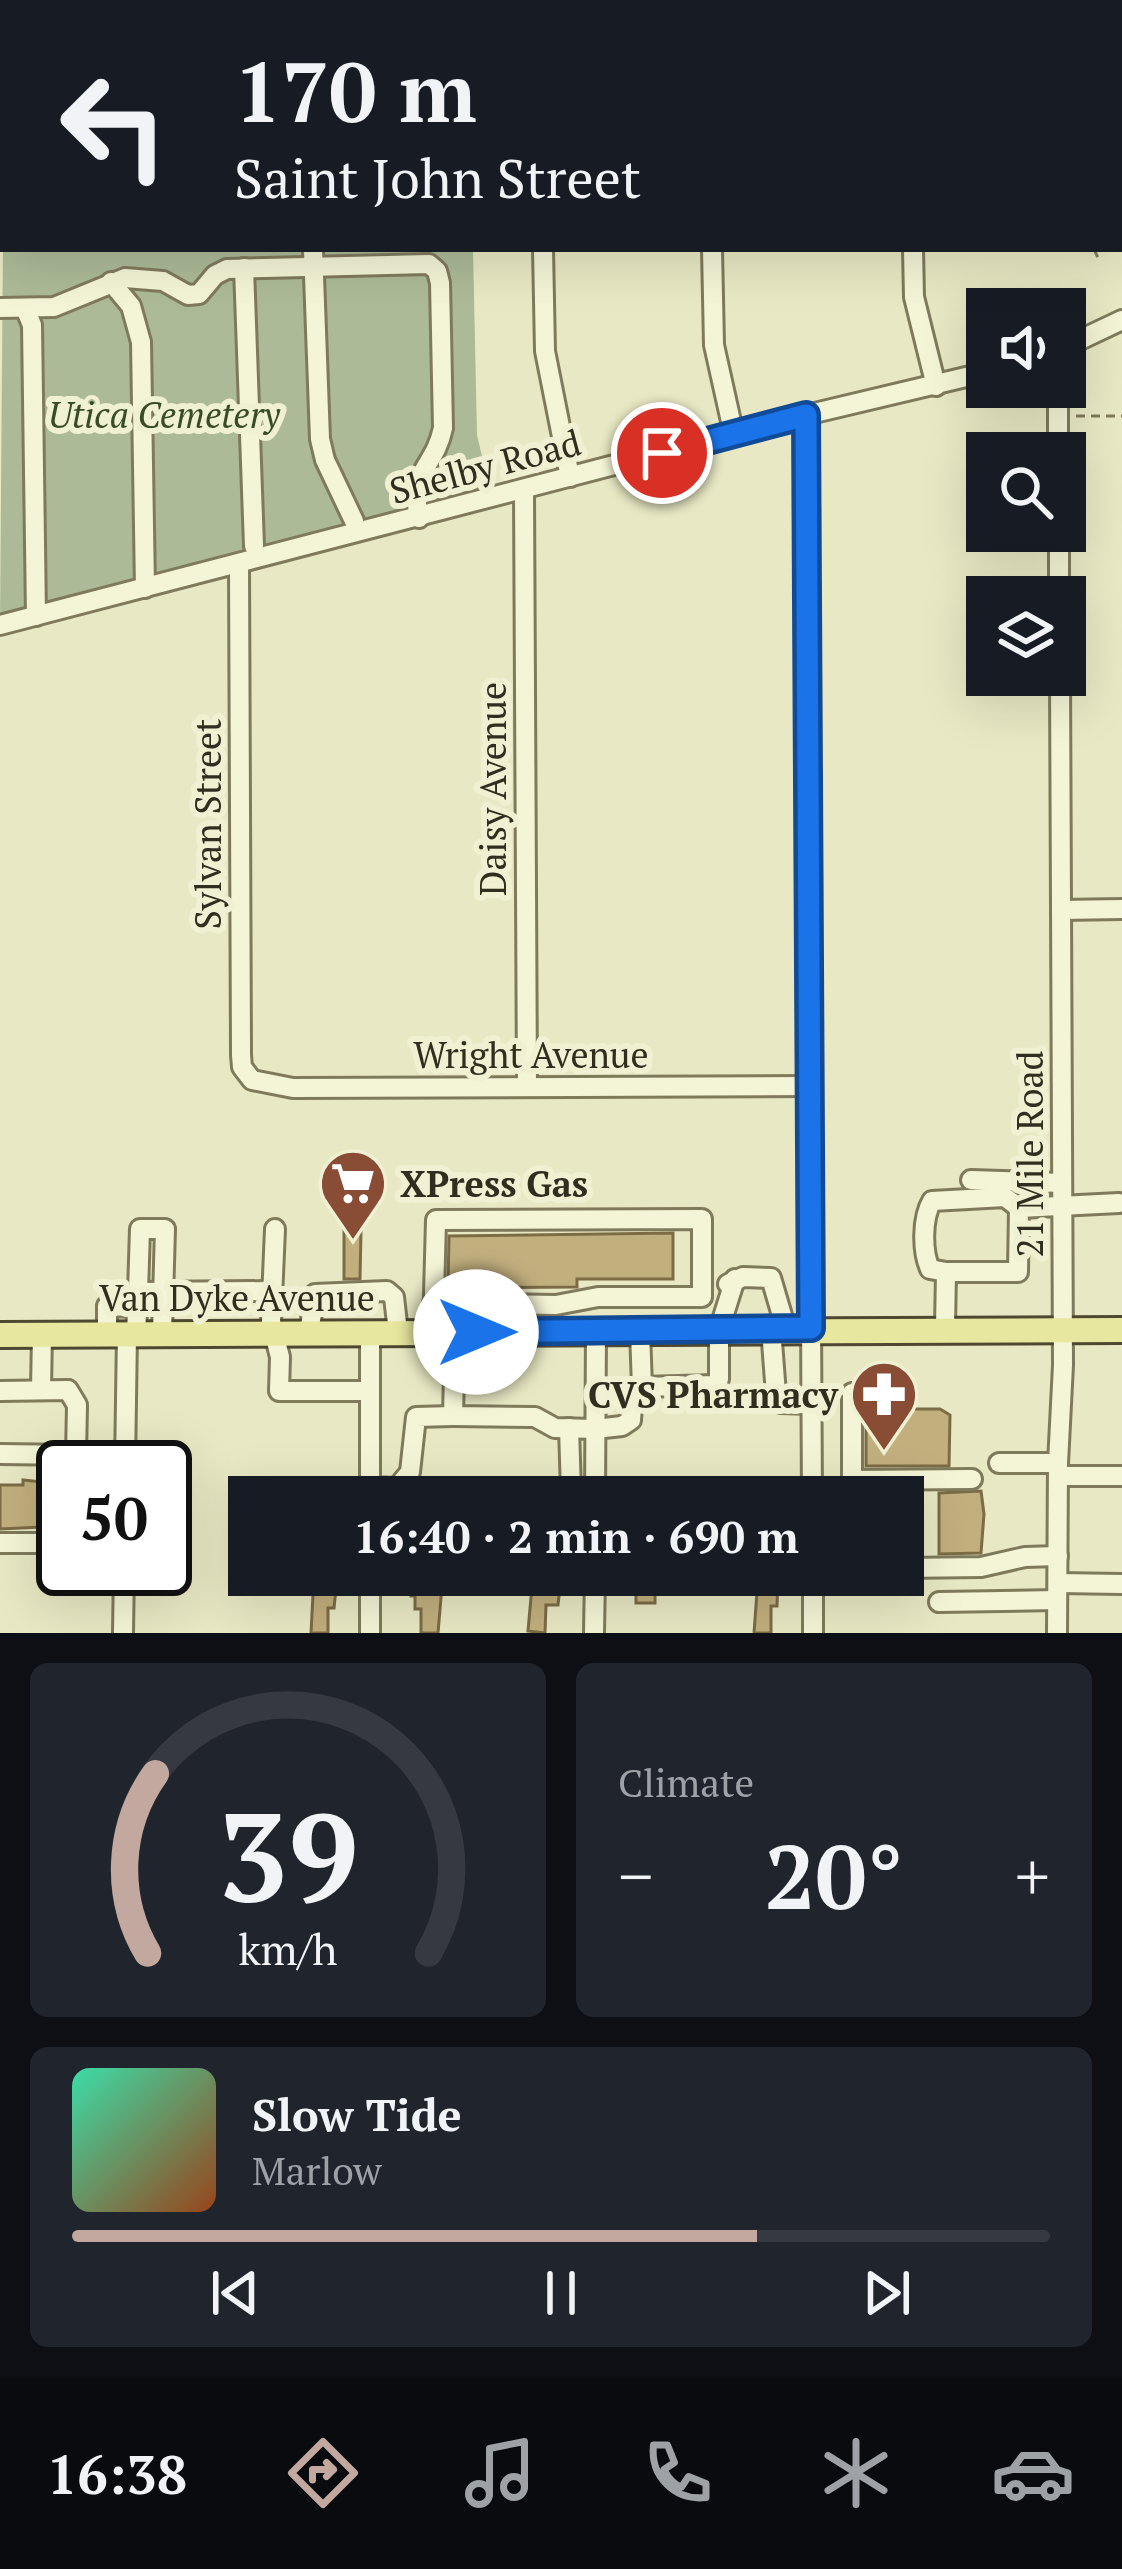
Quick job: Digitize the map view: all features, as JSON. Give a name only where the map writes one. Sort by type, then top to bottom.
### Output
[{"type":"main road","name":"Van Dyke Avenue","points":[[0,1335],[1122,1330]]},
{"type":"street","points":[[543,252],[545,352],[570,477]]},
{"type":"street","points":[[712,252],[714,346],[734,435]]},
{"type":"street","points":[[913,252],[914,297],[937,386]]},
{"type":"street","points":[[314,258],[320,439],[354,521]]},
{"type":"street","points":[[0,308],[54,307],[111,282],[143,277],[163,280],[188,295],[199,294],[227,269],[314,258],[378,267],[420,262],[437,271],[443,428],[440,446],[419,474],[414,492],[419,518]]},
{"type":"street","points":[[244,268],[254,546]]},
{"type":"street","points":[[111,282],[131,306],[141,342],[146,588]]},
{"type":"street","points":[[26,308],[32,326],[36,616]]},
{"type":"street","points":[[1086,336],[1122,320]]},
{"type":"street","name":"Shelby Road","points":[[0,625],[806,415],[966,378]]},
{"type":"street","points":[[806,415],[811,1085],[789,1329],[776,1394],[781,1402],[811,1404]]},
{"type":"street","name":"Daisy Avenue","points":[[524,491],[527,1086]]},
{"type":"street","name":"Sylvan Street","points":[[239,564],[241,1055],[242,1067],[252,1080]]},
{"type":"street","name":"21 Mile Road","points":[[1057,1633],[1063,1330],[1060,696]]},
{"type":"street","points":[[1061,910],[1122,909]]},
{"type":"street","name":"Wright Avenue","points":[[252,1080],[293,1088],[811,1085]]},
{"type":"street","points":[[971,1180],[1062,1183]]},
{"type":"street","points":[[1019,1208],[1018,1272],[931,1269],[926,1261],[925,1216],[932,1201],[1005,1197],[1019,1208],[1119,1203]]},
{"type":"street","points":[[453,1416],[454,1332],[434,1303],[436,1220],[702,1219],[702,1297]]},
{"type":"street","points":[[125,1440],[123,1333],[138,1299],[140,1229],[164,1229],[162,1333]]},
{"type":"street","points":[[275,1229],[272,1291],[280,1357],[278,1391],[370,1390]]},
{"type":"street","points":[[945,1328],[946,1272]]},
{"type":"street","points":[[434,1303],[702,1297],[735,1279],[771,1278],[811,1404],[812,1476]]},
{"type":"street","points":[[639,1388],[715,1385],[719,1330],[735,1279]]},
{"type":"street","points":[[123,1333],[107,1306],[162,1293],[272,1291]]},
{"type":"street","points":[[309,1333],[316,1294],[387,1291],[394,1298],[398,1332]]},
{"type":"street","points":[[407,1476],[416,1417],[536,1417],[555,1428],[595,1429],[629,1423],[661,1297]]},
{"type":"street","points":[[454,1332],[476,1303]]},
{"type":"street","points":[[571,1303],[584,1331],[595,1476]]},
{"type":"street","points":[[370,1332],[370,1476]]},
{"type":"street","points":[[41,1390],[42,1334]]},
{"type":"street","points":[[0,1391],[68,1390],[74,1396],[75,1440]]},
{"type":"street","points":[[852,1393],[852,1480],[971,1479]]},
{"type":"street","points":[[569,1428],[570,1476]]},
{"type":"street","points":[[812,1447],[852,1447]]},
{"type":"street","points":[[0,1454],[36,1457]]},
{"type":"street","points":[[999,1463],[1122,1476]]},
{"type":"street","points":[[0,1543],[36,1543]]},
{"type":"street","points":[[924,1568],[981,1567],[1025,1557],[1058,1556]]},
{"type":"street","points":[[940,1602],[1122,1584]]},
{"type":"street","points":[[123,1633],[124,1596]]},
{"type":"street","points":[[370,1596],[370,1633]]},
{"type":"street","points":[[594,1633],[595,1596]]},
{"type":"street","points":[[813,1596],[813,1633]]},
{"type":"path","points":[[1095,252],[1098,258]]},
{"type":"path","points":[[1076,416],[1122,416]]},
{"type":"green space","name":"Utica Cemetery","points":[[3,252],[473,252],[477,435],[492,499],[0,625]]},
{"type":"building","points":[[344,1230],[361,1231],[360,1279],[344,1279]]},
{"type":"building","points":[[673,1233],[673,1279],[577,1279],[577,1287],[448,1288],[449,1236]]},
{"type":"building","name":"CVS Pharmacy","points":[[909,1409],[940,1409],[950,1415],[949,1466],[866,1466],[866,1414],[909,1414]]},
{"type":"building","points":[[23,1480],[36,1481],[36,1527],[0,1529],[0,1485],[23,1485]]},
{"type":"building","points":[[981,1491],[981,1553],[939,1554],[939,1493]]},
{"type":"building","points":[[313,1596],[335,1596],[334,1608],[328,1608],[328,1633],[311,1633]]},
{"type":"building","points":[[415,1596],[441,1596],[438,1633],[421,1633],[421,1609],[415,1609]]},
{"type":"building","points":[[531,1596],[559,1596],[558,1605],[546,1605],[545,1633],[528,1631]]},
{"type":"building","points":[[636,1596],[655,1596],[655,1603],[636,1603]]},
{"type":"building","points":[[757,1596],[777,1596],[777,1606],[771,1606],[771,1633],[754,1633]]},
{"type":"place","name":"XPress Gas","points":[[353,1242]]},
{"type":"place","name":"CVS Pharmacy","points":[[884,1453]]},
{"type":"route","points":[[476,1332],[811,1328],[806,415],[662,453]]}]
